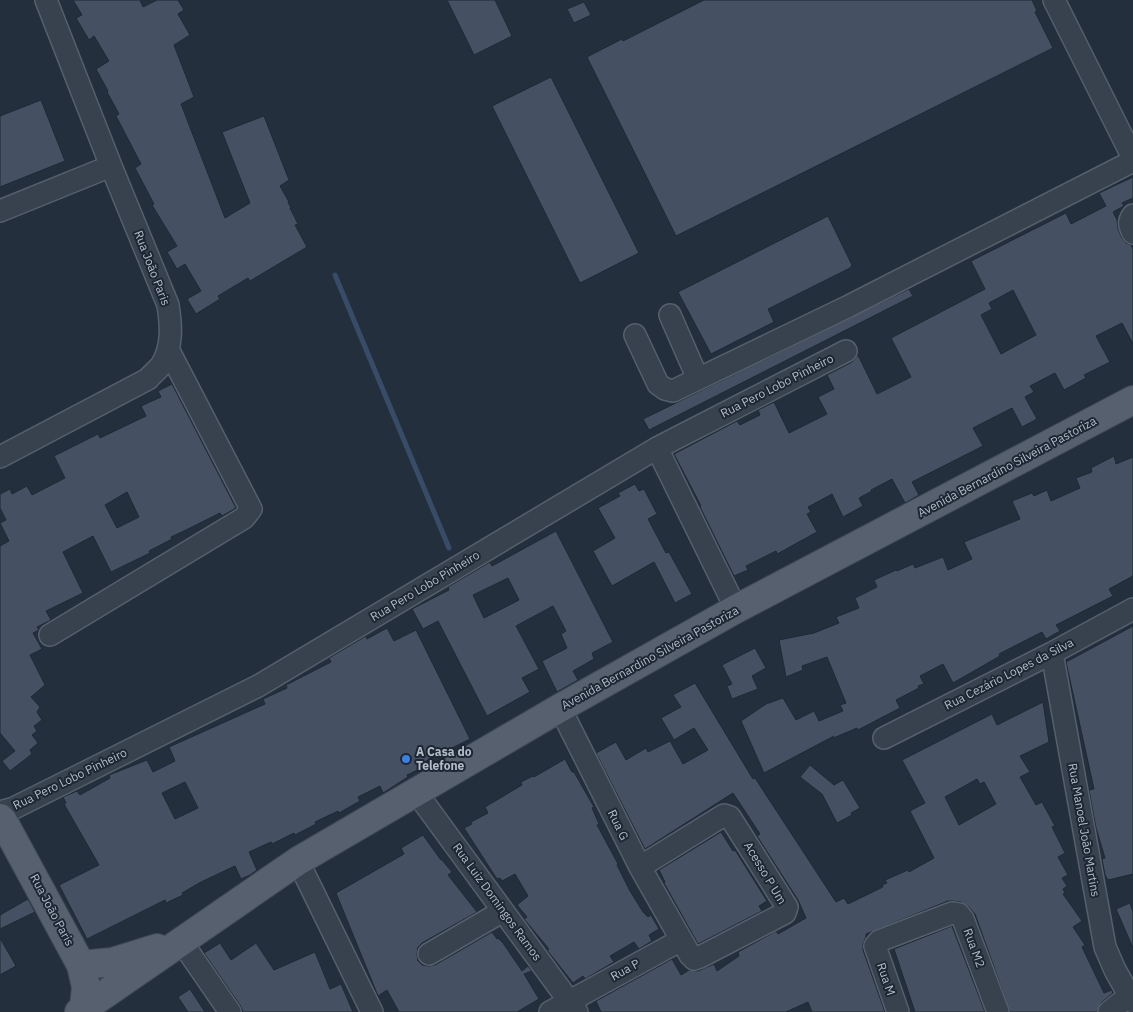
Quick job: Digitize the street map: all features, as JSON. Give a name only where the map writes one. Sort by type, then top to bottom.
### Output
[{"type":"main road","name":"Avenida Bernardino Silveira Pastoriza","points":[[84,1011],[181,941],[298,861],[560,708],[736,609],[1133,400]]},
{"type":"main road","name":"Rua João Paris","points":[[0,818],[81,965],[86,986],[84,1011]]},
{"type":"main road","name":"Avenida Bernardino Silveira Pastoriza","points":[[81,965],[112,962],[181,941]]},
{"type":"street","name":"Rua João Paris","points":[[0,457],[148,379],[162,365],[168,349],[171,327],[168,305],[46,0]]},
{"type":"street","points":[[635,335],[658,384],[665,389],[673,390],[849,306],[1133,159],[1054,0]]},
{"type":"street","points":[[0,211],[111,166]]},
{"type":"street","points":[[1133,215],[1129,225],[1133,233]]},
{"type":"street","points":[[670,315],[698,378]]},
{"type":"street","points":[[50,635],[244,518],[251,508],[168,349]]},
{"type":"street","name":"Rua Pero Lobo Pinheiro","points":[[0,812],[14,808],[258,686],[658,448],[846,351]]},
{"type":"street","points":[[658,448],[736,609]]},
{"type":"street","name":"Rua Cezário Lopes da Silva","points":[[884,738],[1133,609]]},
{"type":"street","name":"Rua Manoel João Martins","points":[[1052,652],[1105,947],[1131,999]]},
{"type":"street","name":"Rua G","points":[[560,708],[640,867],[681,940]]},
{"type":"street","name":"Rua Luiz Domingos Ramos","points":[[416,792],[573,1007]]},
{"type":"street","name":"Acesso P Um","points":[[640,867],[724,815],[730,817],[786,907],[785,913],[700,958],[694,959],[681,940]]},
{"type":"street","points":[[298,861],[372,1012]]},
{"type":"street","points":[[429,954],[503,911]]},
{"type":"street","name":"Rua M2","points":[[875,946],[879,941],[952,914],[959,914],[963,919],[998,1012]]},
{"type":"street","name":"Rua P","points":[[550,1012],[573,1007],[681,940]]},
{"type":"street","points":[[181,941],[230,1012]]},
{"type":"street","name":"Rua M","points":[[875,946],[898,1012]]},
{"type":"street","points":[[1109,1012],[1131,999]]},
{"type":"building","points":[[73,0],[140,0],[143,7],[157,0],[178,0],[184,10],[178,14],[190,35],[174,45],[194,97],[181,104],[225,218],[250,203],[222,132],[264,116],[289,180],[280,186],[298,224],[295,225],[307,247],[250,281],[248,278],[218,296],[220,299],[196,314],[187,299],[201,291],[185,264],[177,269],[167,252],[177,246],[152,205],[154,204],[135,168],[141,164],[116,116],[119,114],[96,69],[109,61],[94,36],[89,40],[76,18],[82,15]]},
{"type":"building","points":[[447,0],[495,0],[512,36],[474,55]]},
{"type":"building","points":[[704,0],[1032,0],[1037,11],[1035,12],[1053,48],[676,236],[587,57]]},
{"type":"building","points":[[584,2],[591,15],[574,23],[567,9]]},
{"type":"building","points":[[551,77],[639,253],[580,283],[492,106]]},
{"type":"building","points":[[41,100],[65,161],[0,187],[0,116]]},
{"type":"building","points":[[1133,177],[1133,198],[1122,203],[1124,206],[1113,212],[1122,238],[1133,249],[1133,344],[1122,323],[1096,336],[1110,362],[1084,375],[1086,378],[1064,390],[1055,373],[1030,386],[1034,392],[1025,397],[1037,419],[1022,427],[1012,408],[973,428],[983,446],[912,482],[919,495],[905,503],[892,479],[859,498],[863,506],[843,517],[832,494],[808,507],[811,512],[807,514],[817,532],[777,554],[776,551],[746,566],[748,570],[734,576],[674,454],[737,421],[740,425],[760,415],[758,410],[774,402],[789,433],[827,414],[818,397],[834,389],[827,375],[852,362],[858,355],[877,394],[911,377],[891,338],[985,289],[971,261],[1066,213],[1071,224],[1106,206],[1099,193]],"holes":[[[1013,290],[1036,335],[1001,354],[981,315],[992,309],[989,303]]]},
{"type":"building","points":[[828,216],[852,265],[850,268],[768,309],[774,322],[711,354],[678,292]]},
{"type":"building","points":[[909,289],[913,296],[649,430],[643,419]]},
{"type":"building","points":[[172,384],[236,508],[222,516],[220,513],[171,537],[172,539],[149,551],[150,553],[111,572],[93,536],[63,552],[83,593],[46,611],[51,620],[37,627],[39,630],[33,633],[42,649],[30,655],[45,685],[31,697],[40,707],[37,712],[42,720],[34,726],[37,731],[32,735],[38,743],[30,750],[32,754],[10,771],[2,761],[15,751],[0,733],[0,546],[9,541],[0,523],[6,520],[0,508],[0,494],[10,489],[12,494],[27,486],[32,495],[65,478],[54,456],[98,434],[100,438],[146,416],[141,406],[161,397],[158,391]],"holes":[[[127,492],[139,517],[117,528],[105,505]]]},
{"type":"building","points":[[1114,456],[1116,464],[1133,457],[1133,576],[1109,589],[1113,596],[1056,625],[1060,631],[1046,639],[1042,632],[999,654],[1000,656],[953,683],[943,664],[920,676],[924,684],[918,686],[919,688],[896,700],[900,708],[858,730],[857,728],[831,739],[834,736],[764,773],[741,721],[766,704],[783,698],[796,720],[814,711],[819,721],[843,711],[840,705],[846,703],[827,657],[802,666],[803,670],[786,677],[779,640],[814,633],[839,623],[836,617],[859,608],[855,598],[877,587],[874,580],[896,570],[913,564],[915,568],[943,557],[948,570],[972,559],[964,542],[1020,519],[1012,501],[1032,493],[1034,496],[1047,490],[1051,501],[1080,488],[1076,478],[1092,472],[1091,468]]},
{"type":"building","points":[[635,484],[639,491],[644,489],[657,514],[648,519],[666,553],[669,552],[692,594],[675,603],[654,562],[612,586],[593,551],[615,538],[598,508],[620,496],[618,493]]},
{"type":"building","points":[[556,531],[613,642],[592,653],[594,659],[573,671],[578,680],[557,692],[542,661],[567,648],[561,634],[566,631],[553,606],[516,626],[539,669],[522,678],[530,692],[487,716],[438,621],[423,629],[412,609],[449,590],[448,587],[490,562],[492,566]],"holes":[[[508,578],[519,600],[484,618],[473,595]]]},
{"type":"building","points":[[1133,626],[1133,874],[1108,880],[1105,875],[1102,859],[1105,858],[1096,828],[1089,790],[1094,789],[1066,662]]},
{"type":"building","points":[[387,628],[394,641],[416,630],[470,739],[426,761],[428,765],[407,775],[408,777],[383,793],[380,786],[358,797],[360,801],[339,813],[338,811],[315,822],[316,824],[295,835],[294,833],[272,844],[271,842],[249,852],[257,870],[250,875],[241,879],[235,866],[201,882],[182,893],[183,895],[166,903],[165,900],[87,939],[59,885],[99,865],[64,804],[66,803],[63,797],[77,791],[80,795],[110,778],[109,775],[147,760],[153,772],[175,761],[169,747],[265,704],[263,699],[287,688],[286,685],[331,662],[329,658],[366,636],[367,639]],"holes":[[[185,782],[198,808],[175,819],[162,793]]]},
{"type":"building","points":[[755,648],[766,668],[752,676],[758,689],[732,699],[727,686],[732,684],[722,665]]},
{"type":"building","points":[[695,683],[753,779],[755,778],[836,902],[844,898],[848,904],[883,887],[882,885],[887,883],[885,880],[908,870],[909,872],[934,858],[910,811],[925,803],[902,760],[992,714],[997,725],[1043,702],[1049,742],[1020,756],[1030,772],[1020,777],[1036,805],[1042,802],[1055,826],[1052,827],[1065,853],[1058,857],[1068,875],[1062,878],[1067,886],[1063,889],[1065,893],[1063,894],[1082,921],[1073,927],[1085,945],[1082,947],[1104,993],[1112,990],[1113,993],[1101,1003],[1097,1012],[1010,1012],[975,914],[968,906],[961,902],[948,901],[866,934],[863,950],[885,1012],[812,1012],[808,1002],[786,1012],[601,1012],[596,1001],[672,959],[681,975],[689,970],[698,971],[714,964],[717,971],[739,956],[738,952],[776,931],[778,934],[806,918],[798,900],[757,836],[760,834],[733,793],[645,849],[596,753],[616,742],[626,760],[646,748],[648,752],[670,741],[683,764],[708,750],[694,728],[674,740],[661,718],[681,707],[673,695]],"holes":[[[977,779],[980,784],[984,782],[996,804],[959,825],[945,797]]]},
{"type":"building","points":[[565,759],[594,807],[592,808],[599,824],[597,825],[630,891],[643,912],[648,917],[651,915],[659,929],[649,935],[652,941],[639,949],[634,942],[610,956],[614,962],[585,979],[583,976],[573,983],[547,950],[549,949],[524,919],[527,917],[517,905],[528,896],[515,874],[502,881],[500,878],[497,879],[464,828],[488,813],[485,807],[522,785],[521,782],[534,777]]},
{"type":"building","points":[[810,765],[834,785],[843,780],[860,808],[837,823],[822,794],[800,777]]},
{"type":"building","points":[[721,832],[733,851],[735,850],[767,901],[759,906],[762,911],[698,944],[664,883],[659,870]]},
{"type":"building","points":[[423,835],[452,872],[448,875],[477,912],[422,943],[418,947],[418,961],[422,965],[435,965],[492,932],[503,943],[522,971],[528,966],[532,971],[524,974],[539,999],[517,1012],[399,1012],[387,990],[378,996],[336,893],[404,854],[401,848]]},
{"type":"building","points":[[28,899],[35,912],[0,929],[0,915]]},
{"type":"building","points":[[1130,903],[1133,912],[1133,948],[1116,909]]},
{"type":"building","points":[[952,926],[985,1012],[915,1012],[894,949]]},
{"type":"building","points":[[0,938],[16,966],[0,975]]},
{"type":"building","points":[[220,943],[231,960],[256,943],[274,970],[315,952],[330,989],[341,984],[353,1012],[243,1012],[204,953]]},
{"type":"building","points":[[190,989],[205,1012],[188,1012],[178,997]]},
{"type":"waterway","points":[[335,275],[449,548]]},
{"type":"place","name":"A Casa do Telefone","points":[[406,759]]}]
